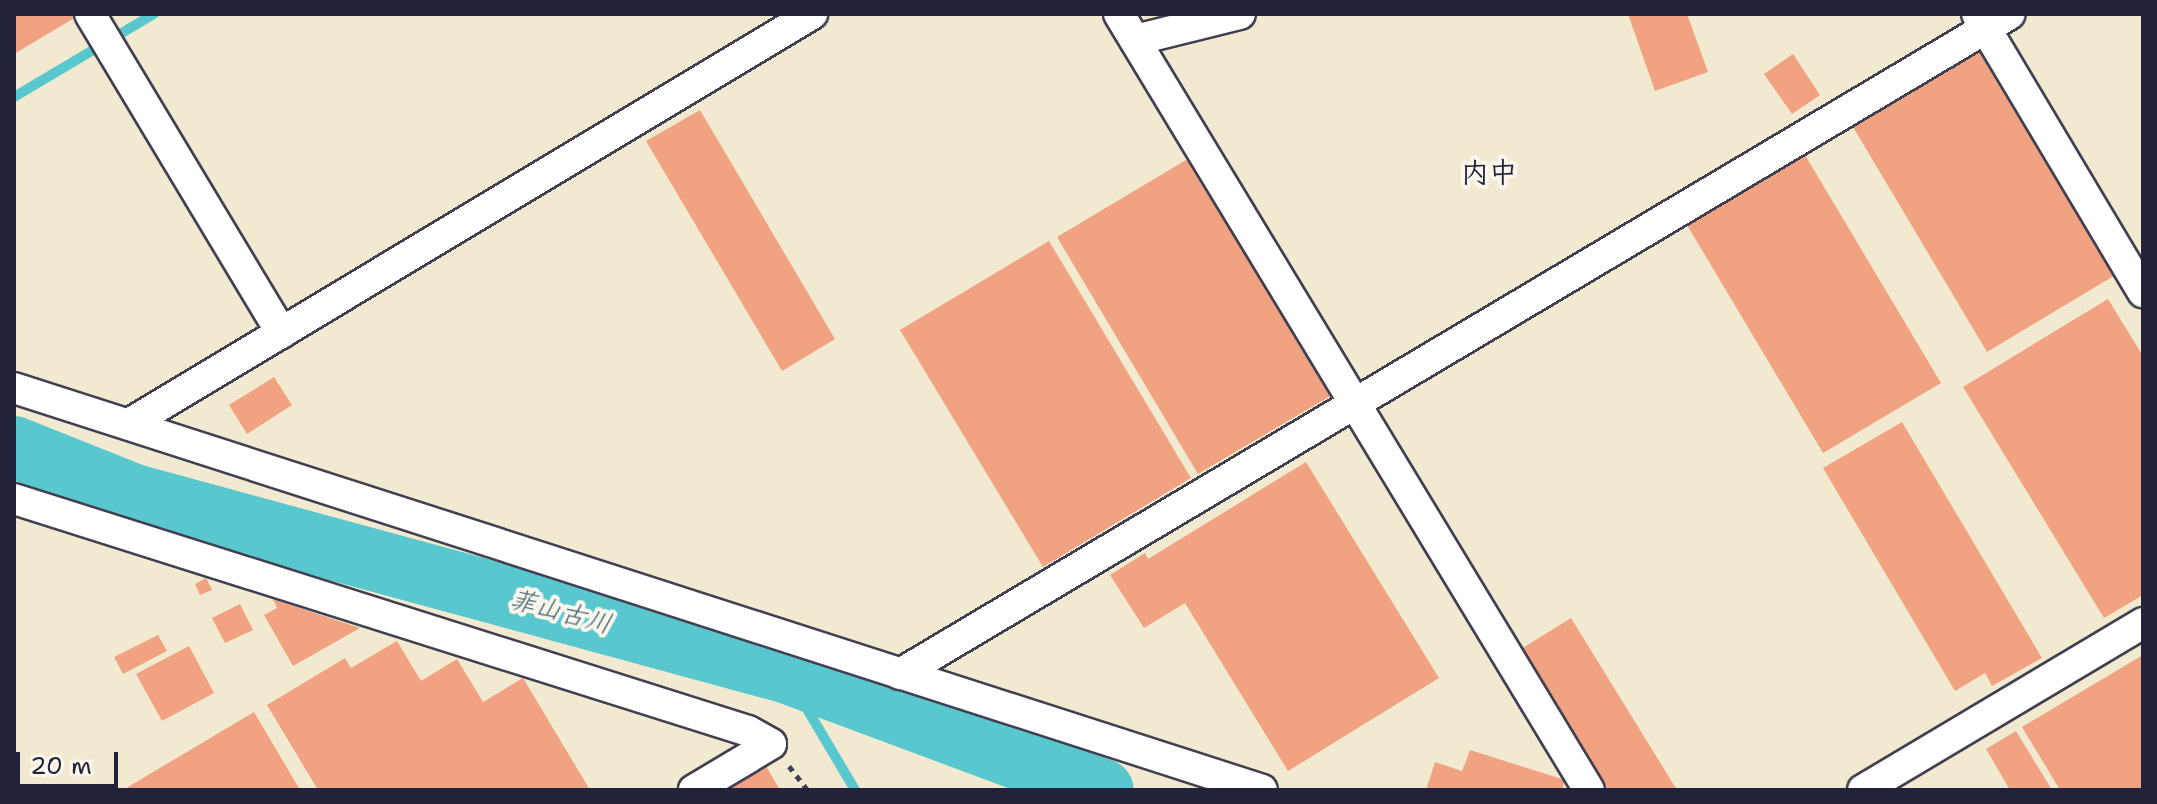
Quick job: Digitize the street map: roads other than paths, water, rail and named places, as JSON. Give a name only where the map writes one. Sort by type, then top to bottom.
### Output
[{"type":"street","points":[[90,14],[282,333]]},
{"type":"street","points":[[129,424],[812,14]]},
{"type":"street","points":[[1119,14],[1589,790]]},
{"type":"street","points":[[1135,40],[1240,14]]},
{"type":"street","points":[[900,674],[1357,404],[1991,19],[2143,292]]},
{"type":"street","points":[[14,388],[1262,790]]},
{"type":"street","points":[[20,493],[748,731],[771,744],[694,790]]},
{"type":"street","points":[[1863,790],[2143,623]]},
{"type":"waterway","points":[[14,97],[154,14]]},
{"type":"waterway","name":"菲山古川","points":[[14,447],[134,495],[785,672],[1103,790]]},
{"type":"waterway","points":[[785,672],[855,790]]},
{"type":"district","name":"内中","points":[[1489,172]]}]
